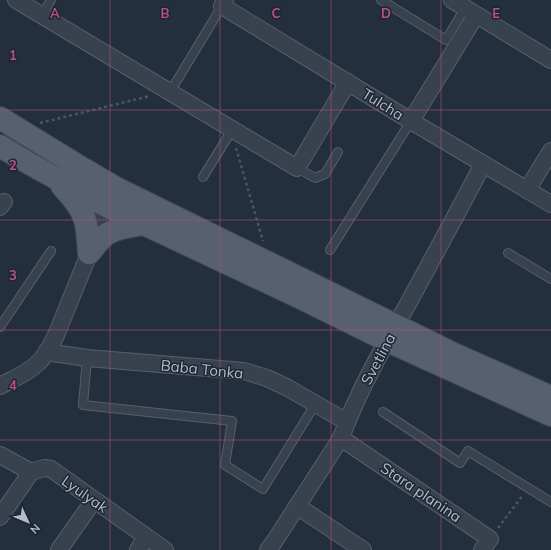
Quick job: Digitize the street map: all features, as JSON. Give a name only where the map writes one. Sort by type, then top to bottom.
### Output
[{"type":"main road","points":[[8,123],[80,167],[143,224],[301,298],[392,333],[456,355],[551,397]]},
{"type":"main road","points":[[0,146],[54,178],[112,197],[269,263],[392,333],[551,415]]},
{"type":"main road","points":[[54,178],[74,199],[82,212],[86,223],[89,253]]},
{"type":"main road","points":[[89,253],[104,236],[126,226],[143,224]]},
{"type":"street","points":[[16,0],[296,168],[348,82]]},
{"type":"street","name":"Tulcha","points":[[224,3],[411,121],[551,204]]},
{"type":"street","points":[[411,121],[464,8],[551,60]]},
{"type":"street","points":[[527,190],[551,151]]},
{"type":"street","name":"Svetlina","points":[[274,547],[297,506],[341,438],[371,372],[484,164]]},
{"type":"street","points":[[0,385],[27,372],[39,363],[46,352],[57,333],[112,197]]},
{"type":"street","name":"Baba Tonka","points":[[46,352],[88,358],[244,372],[267,378],[288,388],[347,422]]},
{"type":"street","name":"Stara planina","points":[[341,438],[486,545]]},
{"type":"street","points":[[0,455],[31,472],[0,517]]},
{"type":"street","name":"Lyulyak","points":[[31,472],[44,468],[51,469],[94,500],[142,544],[165,550]]},
{"type":"street","points":[[60,550],[94,500]]},
{"type":"street","points":[[297,506],[364,550]]},
{"type":"lane","points":[[42,15],[51,0]]},
{"type":"lane","points":[[381,0],[446,40],[464,8]]},
{"type":"lane","points":[[170,92],[224,3]]},
{"type":"lane","points":[[330,250],[411,121]]},
{"type":"lane","points":[[203,177],[232,130]]},
{"type":"lane","points":[[296,168],[315,178],[325,174],[338,152]]},
{"type":"lane","points":[[0,327],[51,251]]},
{"type":"lane","points":[[508,253],[551,279]]},
{"type":"lane","points":[[88,358],[84,405],[232,421],[225,465],[263,490],[316,404]]},
{"type":"lane","points":[[383,412],[460,463],[468,450],[551,502]]},
{"type":"path","points":[[8,123],[170,92]]},
{"type":"path","points":[[232,130],[234,142],[269,263]]},
{"type":"path","points":[[486,545],[528,488]]}]
